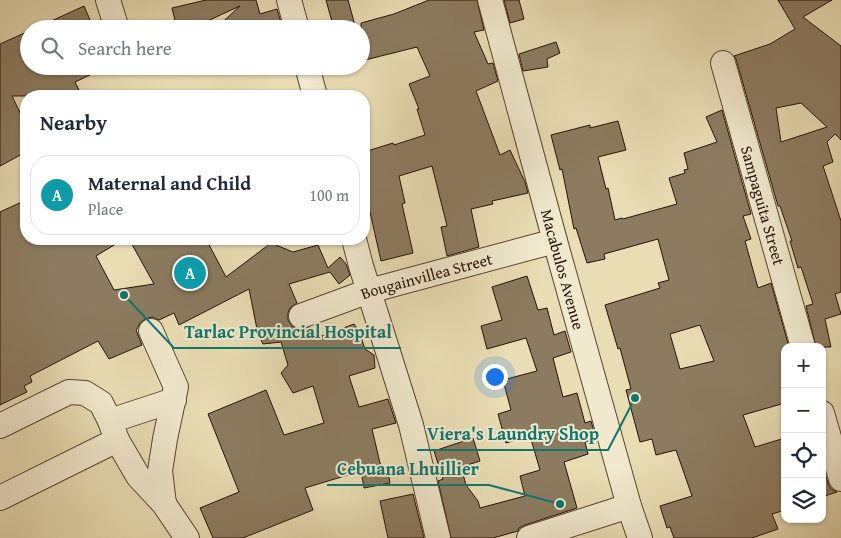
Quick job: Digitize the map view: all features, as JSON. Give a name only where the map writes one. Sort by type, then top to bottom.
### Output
[{"type":"street","points":[[108,0],[114,20]]},
{"type":"street","points":[[289,0],[295,20]]},
{"type":"street","name":"Macabulos Avenue","points":[[490,0],[554,241],[629,506],[640,538]]},
{"type":"street","name":"Sampaguita Street","points":[[723,63],[803,343]]},
{"type":"street","points":[[309,75],[313,90]]},
{"type":"street","name":"Bougainvillea Street","points":[[301,316],[369,291],[554,241]]},
{"type":"street","points":[[356,245],[411,424],[438,538]]},
{"type":"street","points":[[151,331],[176,387],[160,471],[164,504]]},
{"type":"street","points":[[0,426],[69,392],[85,394],[101,403],[138,476],[164,504],[187,538]]},
{"type":"street","points":[[0,498],[114,431],[174,400]]},
{"type":"street","points":[[826,427],[841,479]]},
{"type":"street","points":[[529,538],[629,506]]},
{"type":"building","points":[[206,0],[256,0],[260,14],[277,9],[280,20],[225,20],[240,6],[210,20],[175,20],[172,8]]},
{"type":"building","points":[[326,0],[348,0],[354,20],[332,20]]},
{"type":"building","points":[[429,0],[477,0],[484,30],[474,32],[488,64],[493,63],[498,81],[476,91],[500,155],[510,150],[528,193],[492,201],[493,204],[471,209],[479,247],[447,256],[441,227],[447,226],[432,166],[399,176],[405,203],[402,204],[413,253],[381,261],[370,212],[370,150],[425,135],[417,109],[419,109],[409,84],[430,76],[417,47],[370,59],[370,21],[394,14]]},
{"type":"building","points":[[504,0],[519,0],[524,19],[510,23]]},
{"type":"building","points":[[778,0],[832,0],[803,17],[841,46],[841,140],[835,134],[827,142],[833,162],[823,166],[841,221],[841,292],[835,294],[841,314],[825,319],[831,347],[826,347],[826,343],[815,343],[806,306],[813,304],[801,267],[798,268],[790,241],[792,241],[780,206],[778,206],[734,56],[770,44],[795,29]],"holes":[[[801,103],[827,127],[781,142],[776,108]]]},
{"type":"building","points":[[84,6],[90,20],[54,20]]},
{"type":"building","points":[[20,35],[20,75],[90,75],[75,82],[79,90],[20,90],[20,96],[12,96],[20,113],[20,155],[0,166],[0,44]]},
{"type":"building","points":[[556,42],[560,53],[547,59],[548,67],[523,71],[519,54]]},
{"type":"building","points":[[722,110],[751,214],[743,216],[751,239],[745,241],[758,288],[771,283],[788,343],[781,343],[781,404],[743,415],[755,447],[781,439],[781,511],[772,514],[778,529],[752,538],[674,538],[670,527],[667,528],[660,506],[692,496],[676,450],[656,455],[652,439],[640,442],[626,390],[631,389],[620,348],[618,349],[605,305],[660,288],[658,283],[669,280],[658,239],[604,254],[605,259],[587,263],[576,228],[574,229],[562,169],[560,170],[551,135],[590,125],[590,128],[618,121],[626,150],[598,157],[606,189],[608,188],[615,220],[677,204],[669,178],[685,173],[684,170],[688,169],[684,153],[717,142],[706,117]],"holes":[[[700,325],[714,361],[680,369],[670,334]]]},
{"type":"building","points":[[20,203],[20,245],[114,245],[96,256],[114,290],[154,284],[132,245],[209,245],[226,277],[268,245],[276,245],[293,252],[318,245],[328,268],[340,257],[346,264],[350,275],[339,284],[330,272],[289,284],[297,303],[290,308],[288,320],[292,326],[298,329],[310,327],[314,339],[354,324],[359,331],[365,349],[374,355],[375,368],[349,376],[359,407],[388,399],[396,423],[372,429],[380,463],[388,472],[390,483],[364,488],[361,471],[305,488],[313,510],[243,538],[213,538],[200,508],[239,492],[208,414],[266,390],[284,435],[324,423],[313,386],[293,393],[281,373],[288,365],[281,342],[263,344],[258,334],[249,289],[179,325],[174,313],[159,320],[152,317],[145,319],[136,330],[142,345],[109,359],[98,341],[30,376],[32,382],[24,386],[27,392],[0,405],[0,212]]},
{"type":"building","points":[[527,276],[538,310],[547,308],[554,335],[565,331],[571,352],[553,358],[563,397],[577,393],[585,423],[591,421],[596,439],[585,442],[588,454],[564,462],[577,508],[525,525],[519,528],[518,531],[493,538],[451,538],[438,481],[443,479],[434,451],[473,438],[480,461],[461,467],[466,485],[478,501],[480,508],[525,496],[520,476],[540,470],[530,436],[506,443],[498,414],[511,410],[503,380],[537,371],[526,338],[487,349],[481,326],[502,320],[492,287]]},
{"type":"building","points":[[826,477],[831,489],[837,492],[826,496]]},
{"type":"building","points":[[413,494],[424,538],[388,538],[380,501]]},
{"type":"place","name":"Maternal and Child","points":[[190,273]]},
{"type":"place","name":"Tarlac Provincial Hospital","points":[[124,295]]},
{"type":"place","name":"Viera's Laundry Shop","points":[[635,398]]},
{"type":"place","name":"Cebuana Lhuillier","points":[[560,504]]}]
